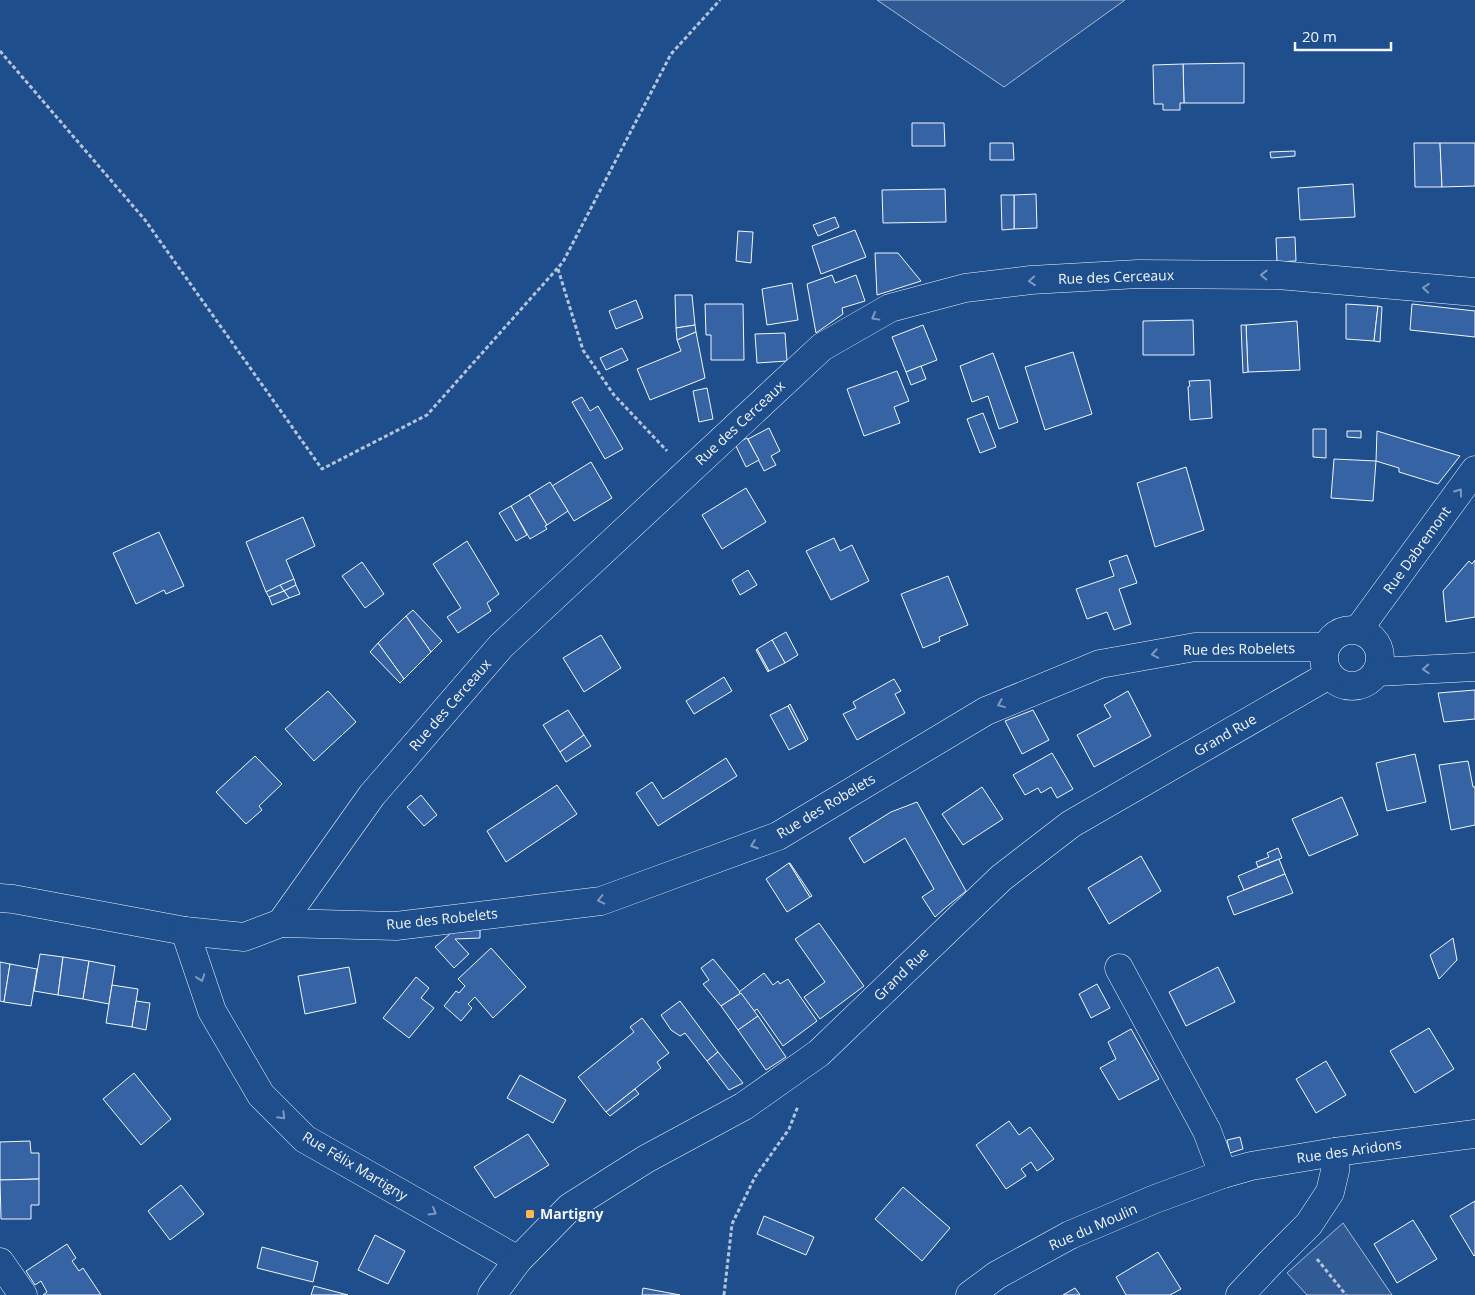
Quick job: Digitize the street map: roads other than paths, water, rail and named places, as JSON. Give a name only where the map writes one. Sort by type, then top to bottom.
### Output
[{"type":"street","name":"Rue des Cerceaux","points":[[281,923],[372,794],[501,646],[822,346],[890,308],[965,288],[1031,280],[1138,274],[1278,276],[1475,292]]},
{"type":"street","name":"Rue Dabremont","points":[[1358,630],[1475,470]]},
{"type":"street","points":[[1348,630],[1358,630],[1368,634],[1375,642],[1380,651],[1380,662],[1377,672],[1371,679],[1363,684],[1344,686],[1329,676],[1325,667],[1325,647],[1330,639],[1339,633],[1348,630]]},
{"type":"street","name":"Rue des Robelets","points":[[281,923],[396,926],[601,900],[778,836],[986,711],[1100,664],[1195,647],[1325,647]]},
{"type":"street","points":[[1377,672],[1475,667]]},
{"type":"street","name":"Grand Rue","points":[[492,1295],[518,1260],[570,1207],[646,1159],[744,1106],[819,1053],[1001,878],[1071,824],[1329,676]]},
{"type":"street","points":[[0,898],[185,932],[244,937],[281,923]]},
{"type":"street","name":"Rue Félix Martigny","points":[[185,932],[212,1011],[261,1095],[305,1139],[518,1260]]},
{"type":"street","points":[[1119,968],[1207,1131],[1223,1174]]},
{"type":"street","name":"Rue des Aridons","points":[[1223,1174],[1251,1166],[1335,1152],[1475,1134]]},
{"type":"street","points":[[1240,1295],[1309,1224],[1330,1192],[1335,1171],[1335,1152]]},
{"type":"street","name":"Rue du Moulin","points":[[970,1295],[997,1275],[1070,1235],[1155,1199],[1223,1174]]},
{"type":"street","points":[[0,1262],[23,1295]]},
{"type":"place","name":"Martigny","points":[[530,1214]]}]
